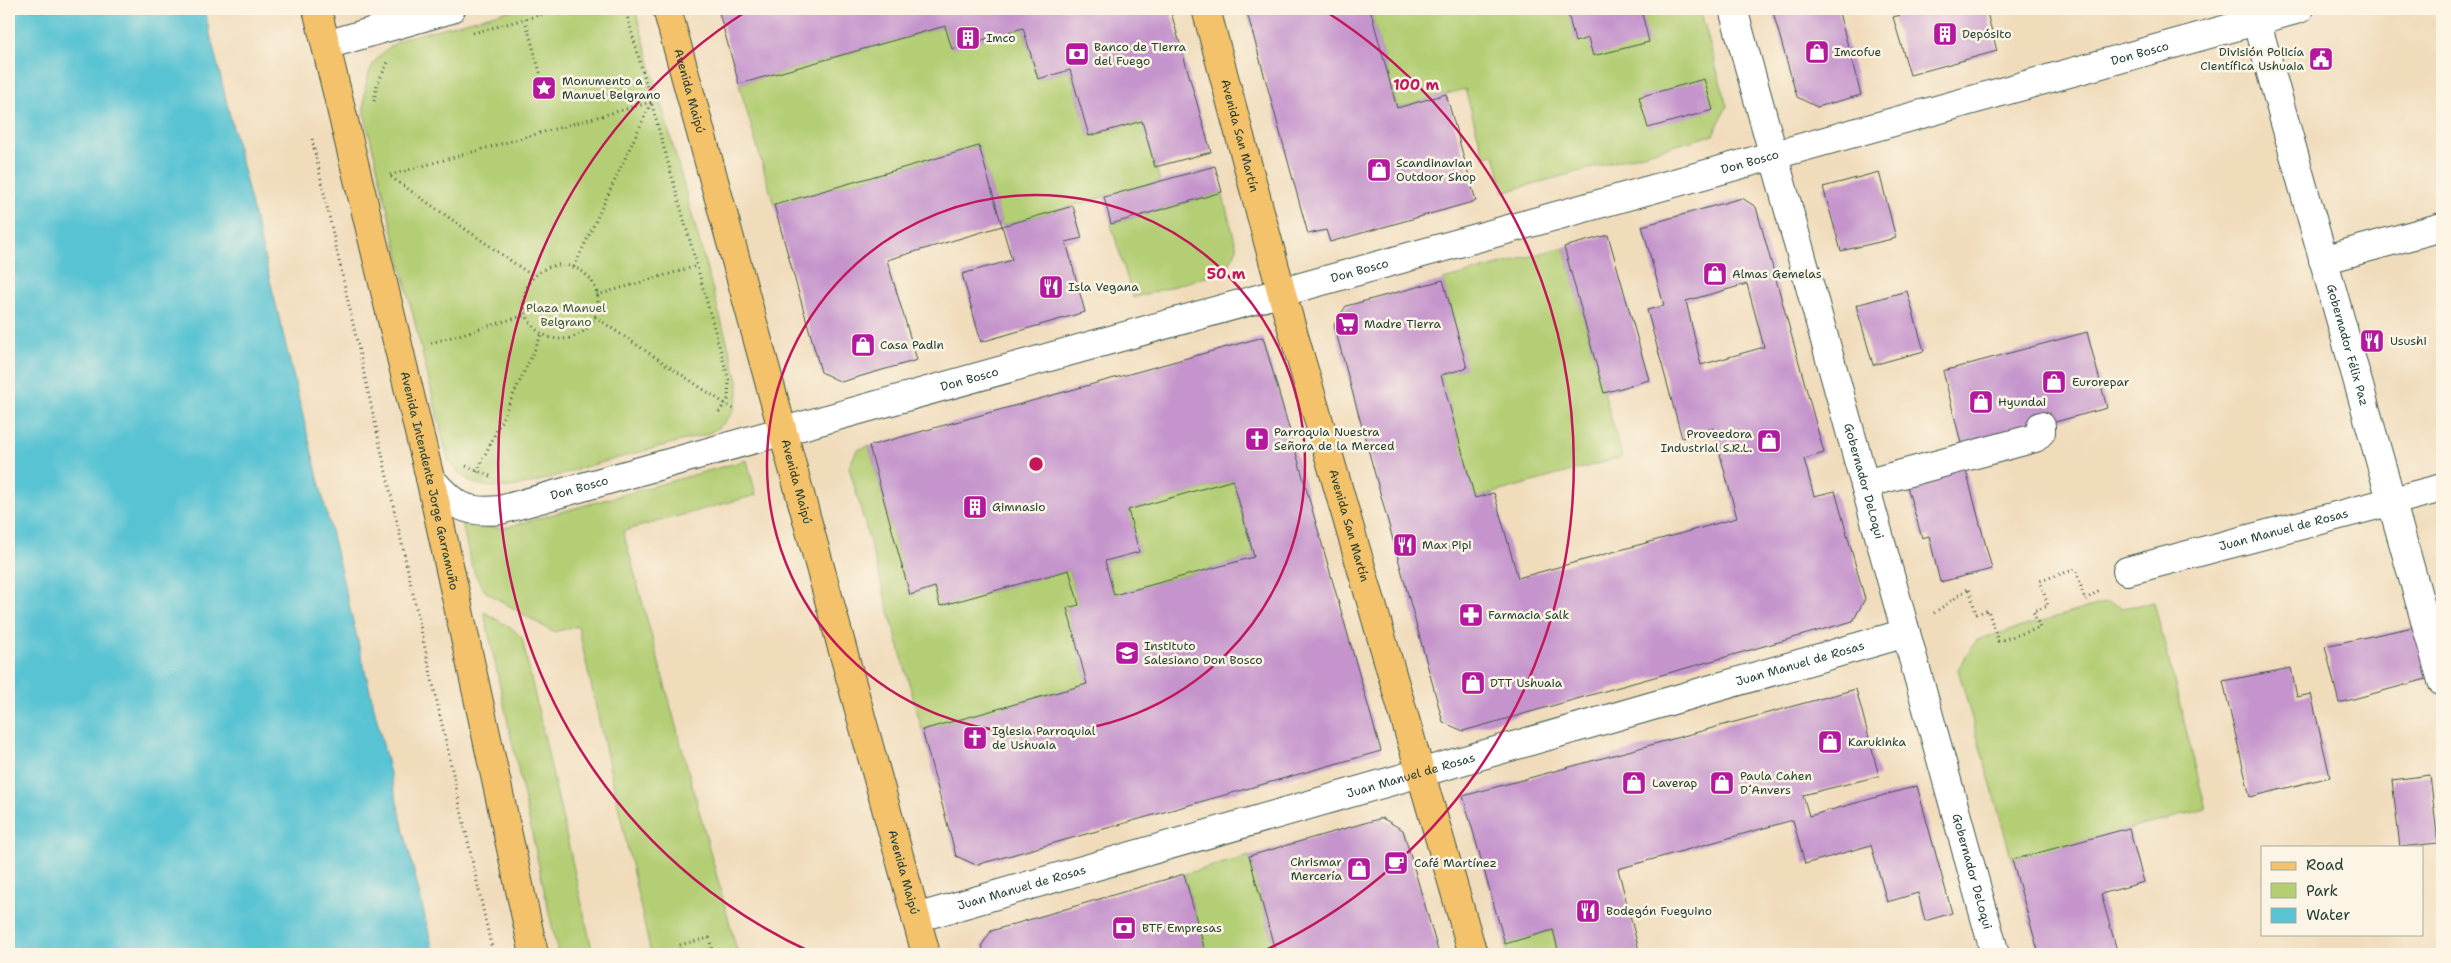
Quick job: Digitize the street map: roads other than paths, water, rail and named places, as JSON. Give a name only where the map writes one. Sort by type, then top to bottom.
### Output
[{"type":"main road","name":"Avenida Intendente Jorge Garramuño","points":[[317,9],[430,478],[534,954]]},
{"type":"main road","name":"Avenida Maipú","points":[[666,9],[926,954]]},
{"type":"main road","name":"Avenida San Martín","points":[[1206,9],[1282,294],[1422,772],[1473,954]]},
{"type":"street","points":[[326,46],[451,9]]},
{"type":"street","name":"Gobernador DeLoqui","points":[[1733,9],[1995,954]]},
{"type":"street","name":"Don Bosco","points":[[430,478],[444,495],[462,507],[480,512],[500,510],[783,433],[1773,156],[2254,15],[2299,9]]},
{"type":"street","name":"Gobernador Félix Paz","points":[[2254,15],[2442,681]]},
{"type":"street","points":[[2323,260],[2442,227]]},
{"type":"street","points":[[1865,484],[2035,438],[2041,432],[2041,426]]},
{"type":"street","name":"Juan Manuel de Rosas","points":[[2127,571],[2442,488]]},
{"type":"street","name":"Juan Manuel de Rosas","points":[[916,918],[1906,632]]},
{"type":"water","points":[[9,9],[204,9],[434,954],[9,954]]},
{"type":"place","name":"Depósito","points":[[1945,34]]},
{"type":"place","name":"Imco","points":[[968,38]]},
{"type":"place","name":"Imcofue","points":[[1817,52]]},
{"type":"place","name":"Banco de Tierra del Fuego","points":[[1077,54]]},
{"type":"place","name":"División Policía Científica Ushuaia","points":[[2321,59]]},
{"type":"place","name":"Monumento a Manuel Belgrano","points":[[544,88]]},
{"type":"place","name":"Scandinavian Outdoor Shop","points":[[1379,170]]},
{"type":"place","name":"Almas Gemelas","points":[[1715,274]]},
{"type":"place","name":"Isla Vegana","points":[[1051,287]]},
{"type":"place","name":"Madre Tierra","points":[[1347,324]]},
{"type":"place","name":"Usushi","points":[[2372,341]]},
{"type":"place","name":"Casa Padin","points":[[863,345]]},
{"type":"place","name":"Eurorepar","points":[[2054,382]]},
{"type":"place","name":"Hyundai","points":[[1981,402]]},
{"type":"place","name":"Parroquia Nuestra Señora de la Merced","points":[[1257,439]]},
{"type":"place","name":"Proveedora Industrial S.R.L.","points":[[1769,441]]},
{"type":"place","name":"Gimnasio","points":[[975,507]]},
{"type":"place","name":"Max Pipi","points":[[1405,545]]},
{"type":"place","name":"Farmacia Salk","points":[[1471,615]]},
{"type":"place","name":"Instituto Salesiano Don Bosco","points":[[1127,653]]},
{"type":"place","name":"DTT Ushuaia","points":[[1473,683]]},
{"type":"place","name":"Iglesia Parroquial de Ushuaia","points":[[975,738]]},
{"type":"place","name":"Karukinka","points":[[1830,742]]},
{"type":"place","name":"Laverap","points":[[1634,783]]},
{"type":"place","name":"Paula Cahen D´Anvers","points":[[1722,783]]},
{"type":"place","name":"Café Martínez","points":[[1396,863]]},
{"type":"place","name":"Chrismar Mercería","points":[[1359,869]]},
{"type":"place","name":"Bodegón Fueguino","points":[[1588,911]]},
{"type":"place","name":"BTF Empresas","points":[[1124,928]]},
{"type":"park label","name":"Plaza Manuel Belgrano","points":[[566,315]]}]
